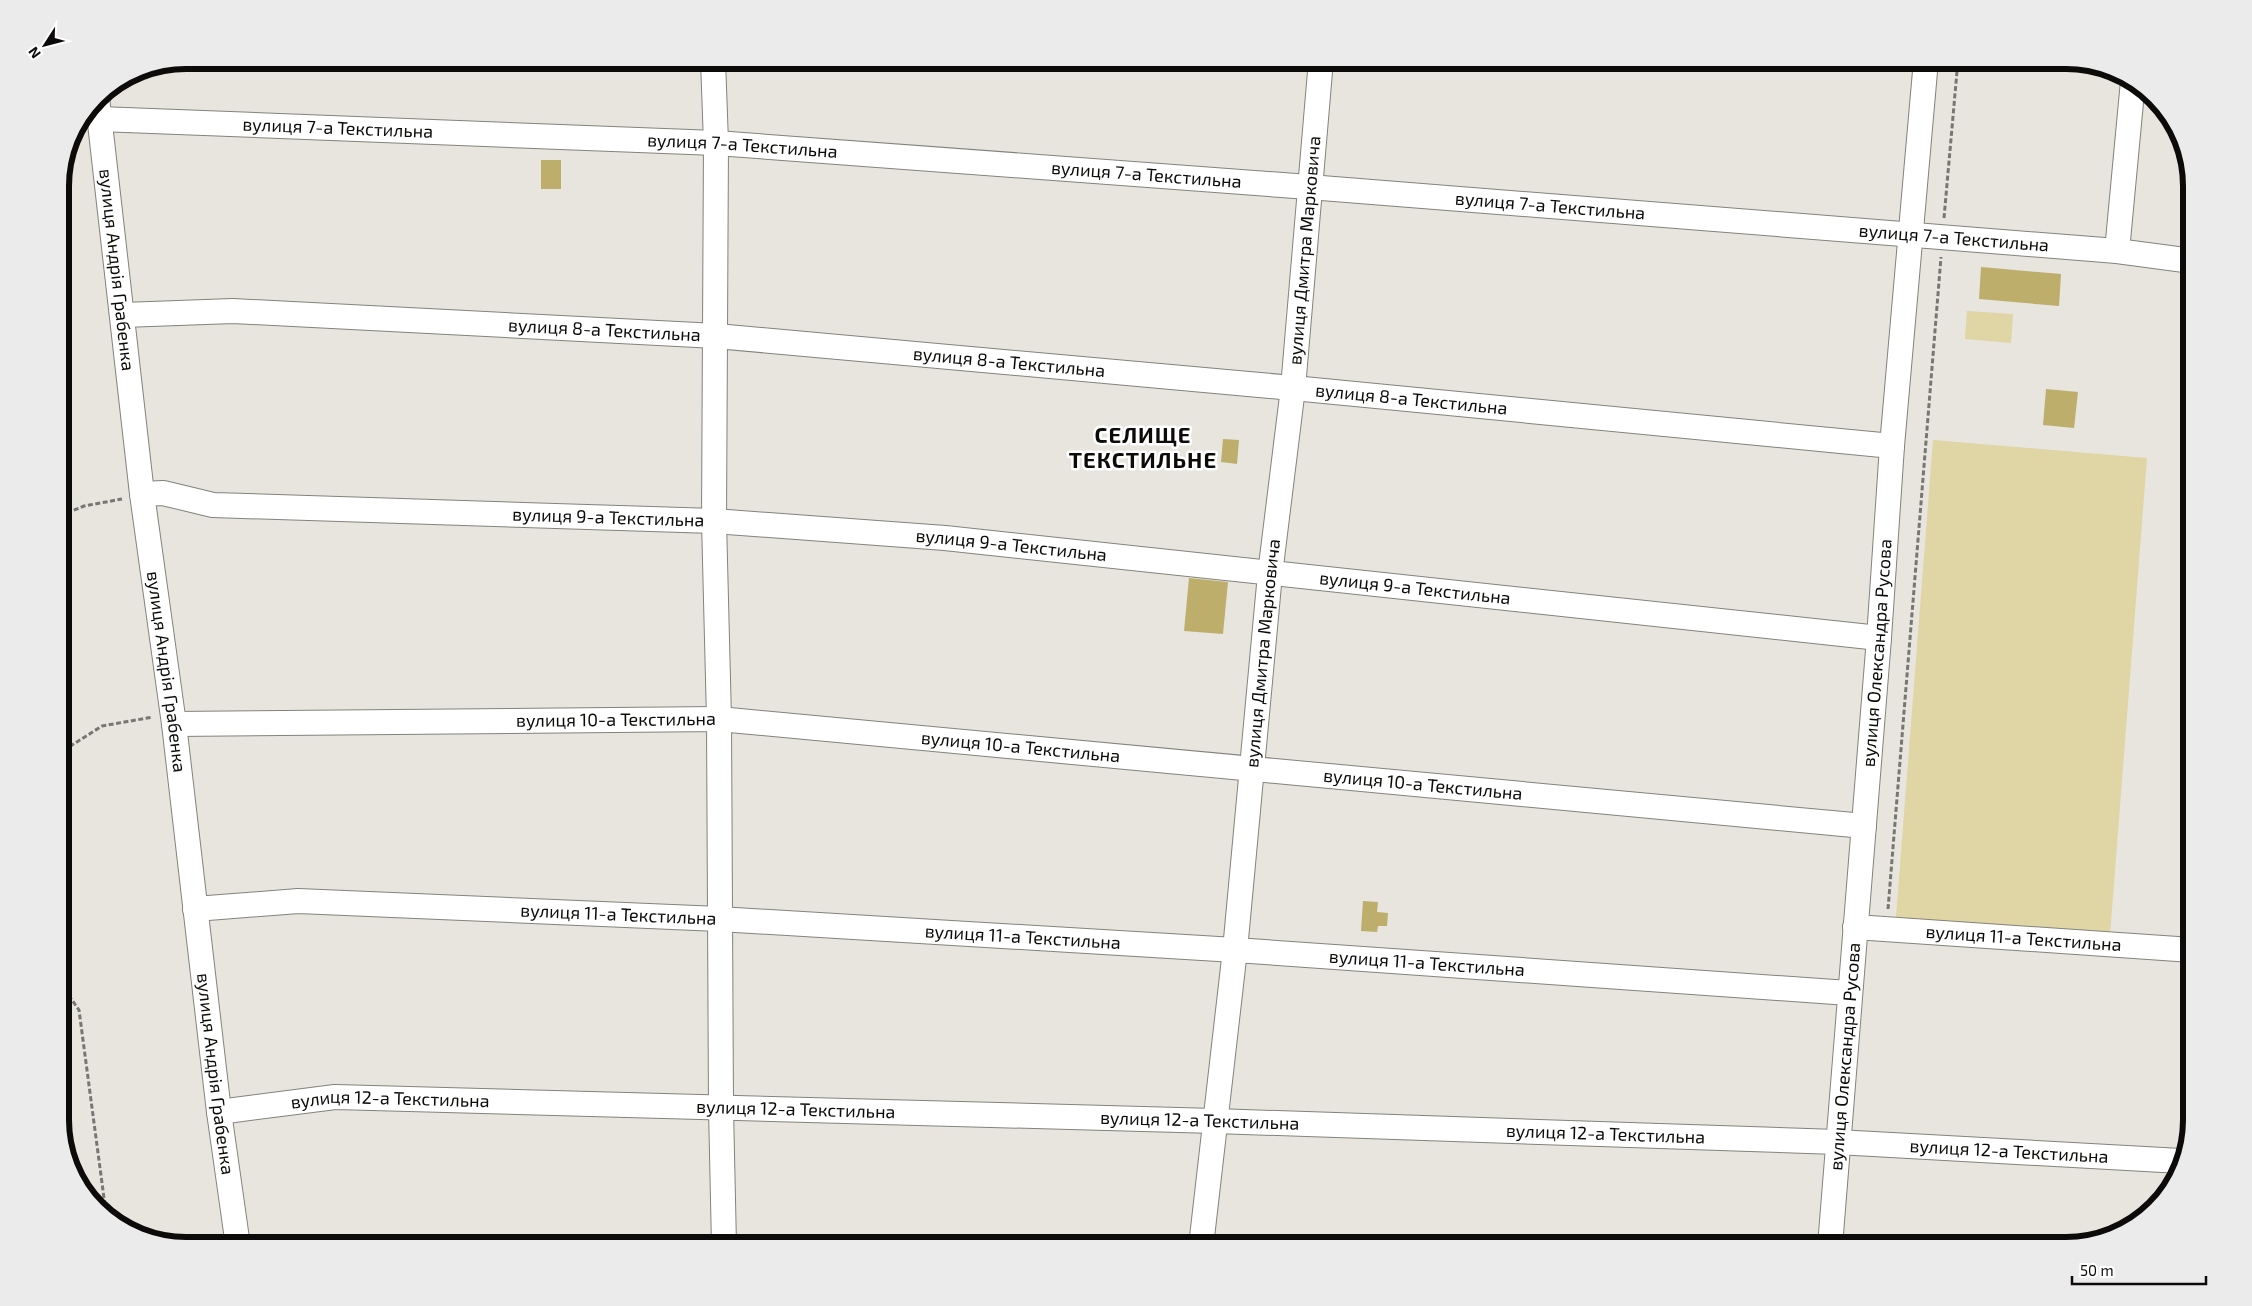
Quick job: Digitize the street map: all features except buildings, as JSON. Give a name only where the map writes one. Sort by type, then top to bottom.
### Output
[{"type":"street","points":[[713,69],[716,143],[714,521],[719,719],[719,919],[724,1237]]},
{"type":"street","name":"вулиця Дмитра Марковича","points":[[1202,1237],[1235,950],[1270,574],[1293,388],[1320,69]]},
{"type":"street","name":"вулиця Олександра Русова","points":[[1831,1237],[1879,638],[1892,446],[1925,69]]},
{"type":"street","points":[[2117,251],[2132,89]]},
{"type":"street","name":"вулиця 7-а Текстильна","points":[[99,108],[716,143],[1309,187],[2117,251],[2183,260]]},
{"type":"street","name":"вулиця Андрія Грабенка","points":[[98,109],[142,494],[173,718],[218,1112],[237,1237]]},
{"type":"street","name":"вулиця 8-а Текстильна","points":[[123,315],[232,311],[716,336],[1293,388],[1892,446]]},
{"type":"street","name":"вулиця 9-а Текстильна","points":[[142,494],[163,493],[213,505],[714,521],[945,538],[1879,638]]},
{"type":"street","name":"вулиця 10-а Текстильна","points":[[173,718],[719,719],[1864,826]]},
{"type":"street","name":"вулиця 11-а Текстильна","points":[[195,909],[298,901],[719,919],[1235,950],[1849,993]]},
{"type":"street","name":"вулиця 11-а Текстильна","points":[[1855,927],[2183,949]]},
{"type":"street","name":"вулиця 12-а Текстильна","points":[[218,1112],[335,1096],[1215,1121],[1838,1142],[2176,1161]]},
{"type":"path","points":[[1886,929],[1957,69]]},
{"type":"path","points":[[69,512],[84,506],[142,494]]},
{"type":"path","points":[[69,748],[102,726],[173,718]]},
{"type":"path","points":[[69,996],[79,1010],[105,1205]]},
{"type":"shaded area","points":[[1967,311],[2013,314],[2011,343],[1965,339]]},
{"type":"shaded area","points":[[1933,440],[2147,458],[2110,935],[1896,917]]},
{"type":"district","name":"СЕЛИЩЕ ТЕКСТИЛЬНЕ","points":[[1143,448]]}]
